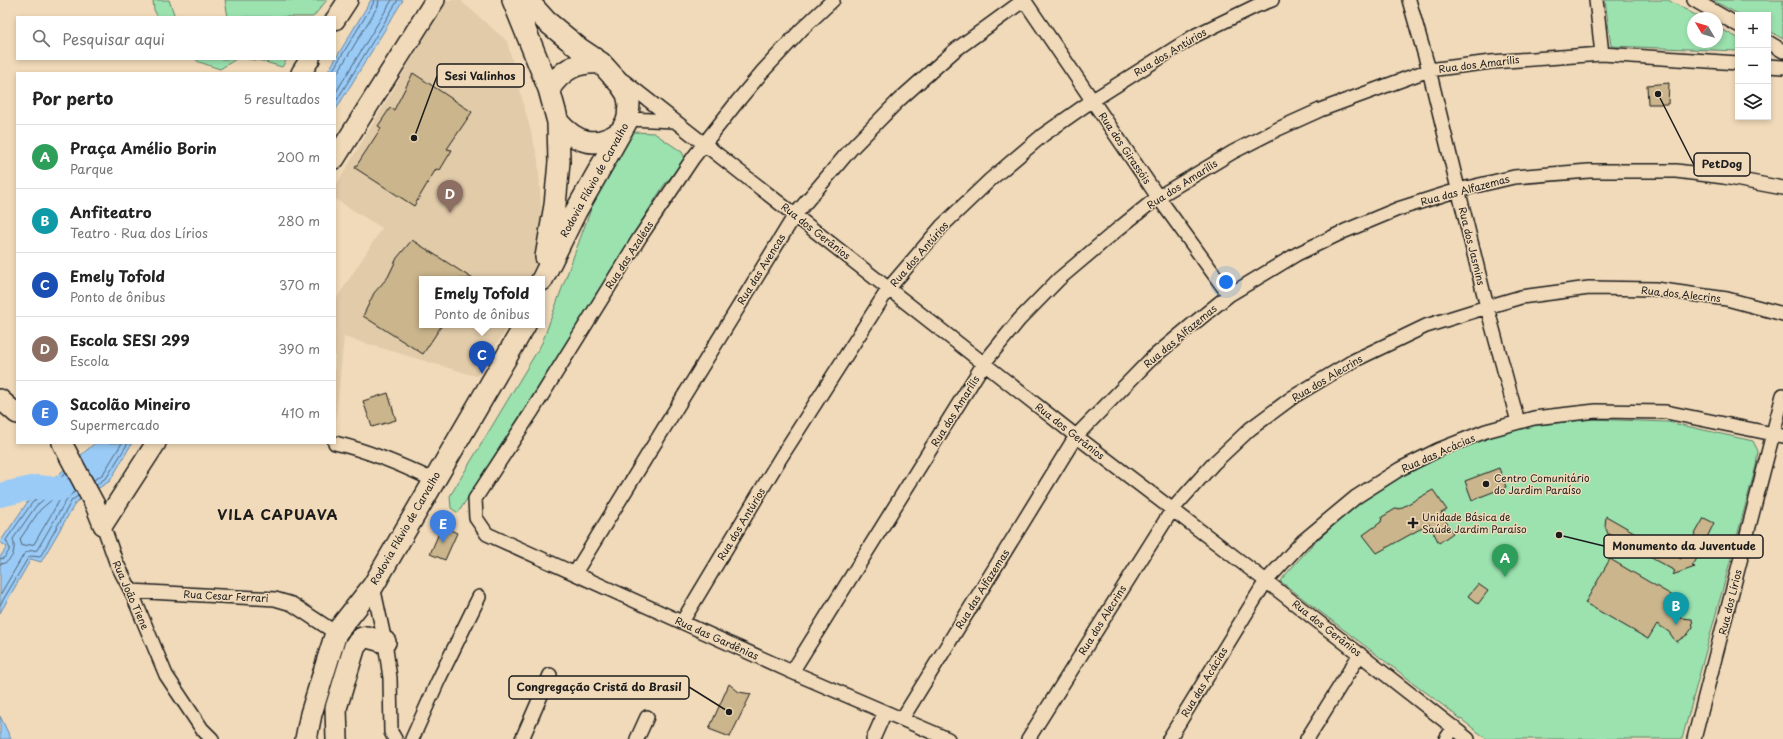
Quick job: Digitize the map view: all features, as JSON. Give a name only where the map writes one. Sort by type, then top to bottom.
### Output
[{"type":"main road","points":[[336,18],[348,0]]},
{"type":"main road","points":[[336,157],[435,0]]},
{"type":"main road","name":"Rodovia Flávio de Carvalho","points":[[512,0],[549,89],[558,122],[559,162],[555,205],[543,276]]},
{"type":"main road","name":"Rodovia Flávio de Carvalho","points":[[527,0],[546,21],[580,49],[601,63],[627,94],[629,103],[624,126],[579,205],[544,276]]},
{"type":"main road","points":[[302,72],[309,60]]},
{"type":"main road","points":[[549,89],[556,79],[573,66],[591,62],[601,63]]},
{"type":"main road","points":[[558,122],[568,134],[577,139],[598,142],[607,139],[624,126]]},
{"type":"main road","name":"Rodovia Flávio de Carvalho","points":[[306,739],[311,714],[343,639],[433,480],[523,328]]},
{"type":"main road","points":[[0,399],[16,413]]},
{"type":"main road","name":"Rua João Tiene","points":[[63,444],[95,504],[103,525]]},
{"type":"main road","points":[[103,525],[155,444]]},
{"type":"main road","points":[[336,708],[357,642],[362,638],[367,637],[385,642]]},
{"type":"main road","points":[[337,739],[336,708],[341,671],[343,639]]},
{"type":"street","name":"Rua das Azaléas","points":[[487,534],[476,518],[475,499],[531,413],[640,237],[704,143],[763,71],[802,29],[833,0]]},
{"type":"street","name":"Rua dos Girassóis","points":[[1024,0],[1158,197],[1229,295]]},
{"type":"street","name":"Rua das Avencas","points":[[575,573],[795,214],[850,150],[899,100],[954,51],[1024,0]]},
{"type":"street","name":"Rua dos Antúrios","points":[[682,622],[781,457],[889,288],[942,226],[990,180],[1043,135],[1093,100],[1196,35],[1256,6],[1272,0]]},
{"type":"street","name":"Rua dos Jasmins","points":[[1409,0],[1429,70],[1487,307],[1518,422]]},
{"type":"street","points":[[1596,0],[1602,54]]},
{"type":"street","points":[[1694,0],[1735,23]]},
{"type":"street","points":[[1771,44],[1783,51]]},
{"type":"street","name":"Rua dos Amarílis","points":[[792,672],[984,364],[1019,320],[1059,279],[1158,197],[1233,152],[1278,129],[1320,110],[1429,70],[1490,62],[1602,54],[1735,63]]},
{"type":"street","name":"Rua dos Gerânios","points":[[601,63],[1076,436],[1266,581],[1468,739]]},
{"type":"street","points":[[1771,66],[1783,67]]},
{"type":"street","points":[[624,126],[674,121]]},
{"type":"street","name":"Rua das Alfazemas","points":[[902,719],[1076,436],[1151,359],[1229,295],[1297,254],[1345,230],[1398,209],[1458,190],[1514,177],[1588,171],[1676,171],[1724,176],[1783,188]]},
{"type":"street","name":"Rua dos Alecrins","points":[[1028,739],[1172,510],[1214,462],[1250,429],[1293,397],[1353,360],[1426,326],[1487,307],[1520,297],[1588,288],[1655,289],[1727,299],[1783,314]]},
{"type":"street","name":"Rua dos Lírios","points":[[1694,739],[1777,435],[1783,395]]},
{"type":"street","name":"Rua das Acácias","points":[[1169,739],[1266,581],[1303,541],[1362,493],[1400,469],[1438,450],[1486,431],[1534,418],[1596,411],[1666,412],[1777,435]]},
{"type":"street","points":[[336,443],[349,446],[400,464],[433,480]]},
{"type":"street","name":"Rua João Tiene","points":[[103,525],[116,562],[131,591],[166,675],[202,729],[212,739]]},
{"type":"street","name":"Rua das Gardênias","points":[[487,534],[792,672],[948,739]]},
{"type":"street","points":[[373,586],[385,642],[390,678],[391,732],[395,739]]},
{"type":"street","name":"Rua Cesar Ferrari","points":[[131,591],[275,598],[292,604],[343,639]]},
{"type":"street","points":[[412,739],[438,681],[479,597]]},
{"type":"street","points":[[1307,739],[1360,654]]},
{"type":"street","points":[[522,739],[550,675]]},
{"type":"street","points":[[873,739],[885,712]]},
{"type":"street","points":[[637,739],[647,717]]},
{"type":"street","points":[[1446,739],[1454,727]]},
{"type":"shaded area","points":[[447,0],[463,0],[462,2],[507,41],[538,159],[544,250],[532,276],[419,276],[419,328],[507,328],[476,376],[344,337],[336,417],[336,299],[382,228],[336,200],[336,185]]},
{"type":"green space","points":[[153,0],[169,0],[175,16],[157,16],[154,10]]},
{"type":"green space","points":[[225,0],[327,0],[314,16],[228,16]]},
{"type":"green space","points":[[1605,0],[1668,0],[1690,12],[1687,12],[1687,48],[1723,48],[1723,30],[1735,36],[1735,51],[1611,46]]},
{"type":"green space","points":[[1712,0],[1783,0],[1783,39],[1771,32],[1771,12],[1735,12]]},
{"type":"green space","points":[[196,60],[234,60],[220,69]]},
{"type":"green space","points":[[254,60],[286,60],[282,67]]},
{"type":"green space","points":[[634,132],[654,133],[682,152],[686,160],[664,185],[582,318],[458,513],[451,508],[450,496],[542,343],[603,176]]},
{"type":"green space","points":[[1591,419],[1668,422],[1753,441],[1758,451],[1756,466],[1682,739],[1487,739],[1280,581],[1311,546],[1347,513],[1382,486],[1421,465],[1459,449],[1486,431]]},
{"type":"water","points":[[371,0],[403,0],[336,109],[336,72],[328,72]]},
{"type":"water","points":[[94,444],[131,444],[110,481],[76,502],[41,562],[31,559],[0,613],[0,557],[7,547],[0,542],[29,500]]},
{"type":"water","points":[[0,716],[11,739],[0,739]]},
{"type":"building","points":[[413,73],[472,112],[447,149],[452,150],[440,170],[436,169],[414,206],[355,168],[381,128],[378,126],[390,108],[394,110]]},
{"type":"building","points":[[1669,83],[1668,104],[1648,104],[1647,85]]},
{"type":"building","points":[[412,240],[468,276],[419,276],[419,328],[440,328],[423,354],[363,316],[374,293],[388,277],[397,258]]},
{"type":"building","points":[[388,393],[396,420],[372,427],[363,401]]},
{"type":"building","name":"Centro Comunitário do Jardim Paraíso","points":[[1499,468],[1506,487],[1472,500],[1465,481]]},
{"type":"building","name":"Unidade Básica de Saúde Jardim Paraíso","points":[[1433,490],[1447,510],[1441,513],[1453,533],[1439,543],[1429,524],[1377,553],[1363,535],[1381,522],[1382,517]]},
{"type":"building","points":[[1606,516],[1681,559],[1704,518],[1714,523],[1692,566],[1695,567],[1672,575],[1675,571],[1608,534],[1605,526]]},
{"type":"building","points":[[442,526],[457,533],[445,560],[430,554]]},
{"type":"building","points":[[1610,559],[1673,596],[1666,608],[1680,618],[1692,619],[1693,627],[1687,635],[1676,642],[1669,632],[1657,624],[1648,639],[1585,603]]},
{"type":"building","points":[[1478,584],[1488,591],[1478,604],[1468,596]]},
{"type":"building","points":[[729,684],[739,692],[751,694],[730,737],[709,729]]},
{"type":"waterway","points":[[0,495],[36,487],[60,489]]},
{"type":"place","name":"PetDog","points":[[1658,94]]},
{"type":"place","name":"Sesi Valinhos","points":[[414,138]]},
{"type":"place","name":"Escola SESI 299","points":[[450,213]]},
{"type":"place","name":"Emely Tofold","points":[[482,374]]},
{"type":"place","name":"Centro Comunitário do Jardim Paraíso","points":[[1486,484]]},
{"type":"place","name":"Unidade Básica de Saúde Jardim Paraíso","points":[[1413,523]]},
{"type":"place","name":"Monumento da Juventude","points":[[1559,535]]},
{"type":"place","name":"Sacolão Mineiro","points":[[443,543]]},
{"type":"place","name":"Praça Amélio Borin","points":[[1505,577]]},
{"type":"place","name":"Anfiteatro","points":[[1676,625]]},
{"type":"place","name":"Congregação Cristã do Brasil","points":[[729,712]]},
{"type":"district","name":"VILA CAPUAVA","points":[[278,515]]}]
